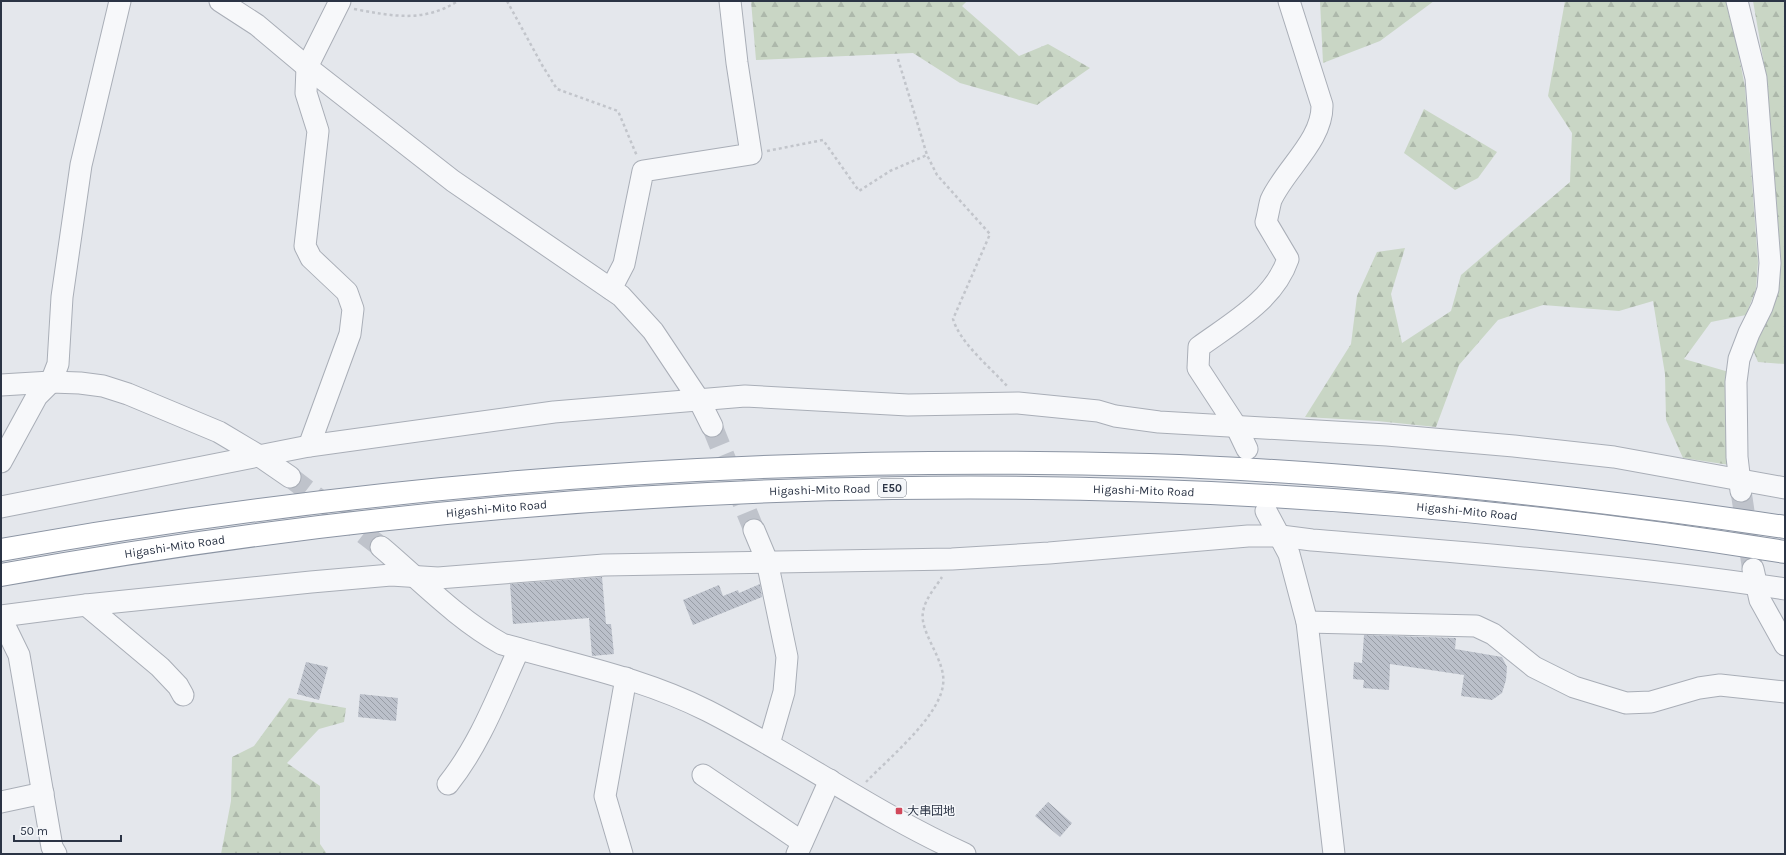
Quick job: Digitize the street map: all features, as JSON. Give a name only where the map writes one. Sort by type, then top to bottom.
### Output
[{"type":"highway","name":"Higashi-Mito Road","points":[[1,550],[107,531],[276,508],[433,490],[578,477],[725,468],[900,463],[1151,466],[1284,472],[1457,486],[1593,500],[1785,527]]},
{"type":"highway","name":"Higashi-Mito Road","points":[[1,575],[98,558],[272,533],[435,514],[577,502],[727,493],[901,488],[1138,490],[1292,498],[1454,510],[1584,524],[1785,552]]},
{"type":"street","points":[[1,462],[37,396],[51,382],[58,364],[62,297],[81,165],[120,1]]},
{"type":"street","points":[[220,1],[258,24],[306,66],[453,181],[621,296],[653,331],[699,400],[712,426]]},
{"type":"street","points":[[611,289],[624,264],[643,172],[751,154],[737,63],[730,1]]},
{"type":"street","points":[[1246,449],[1236,426],[1198,368],[1199,347],[1260,302],[1283,276],[1288,259],[1266,222],[1271,201],[1316,131],[1323,116],[1322,105],[1289,1]]},
{"type":"street","points":[[1737,1],[1756,78],[1770,264],[1768,289],[1762,307],[1749,333],[1739,360],[1736,382],[1737,449],[1740,485]]},
{"type":"street","points":[[310,446],[350,334],[353,309],[347,292],[311,258],[305,246],[318,131],[306,93],[306,66],[339,4]]},
{"type":"street","points":[[1,385],[51,382],[80,383],[103,386],[128,394],[219,432],[261,457],[290,477]]},
{"type":"street","points":[[1,507],[261,457],[310,446],[554,412],[745,396],[908,405],[1018,404],[1098,411],[1115,416],[1159,422],[1387,435],[1514,446],[1614,457],[1740,485],[1785,488]]},
{"type":"street","points":[[1266,511],[1281,536],[1289,554],[1307,622],[1334,854]]},
{"type":"street","points":[[754,530],[767,561],[787,657],[784,692],[769,744]]},
{"type":"street","points":[[48,852],[42,793],[19,655],[1,617],[86,605],[391,575],[438,578],[604,565],[952,559],[1049,553],[1248,536],[1281,536],[1312,540],[1520,557],[1695,576],[1754,577],[1785,589]]},
{"type":"street","points":[[381,547],[487,636],[502,644],[626,678],[679,698],[769,744],[934,840],[965,854]]},
{"type":"street","points":[[1754,577],[1767,615],[1785,645]]},
{"type":"street","points":[[86,605],[160,667],[178,686],[183,695]]},
{"type":"street","points":[[1307,622],[1476,626],[1493,634],[1534,667],[1574,686],[1626,703],[1651,702],[1699,688],[1720,686],[1785,692]]},
{"type":"street","points":[[448,784],[465,763],[478,740],[519,649]]},
{"type":"street","points":[[622,854],[605,796],[626,678]]},
{"type":"street","points":[[703,775],[799,851],[830,780]]},
{"type":"street","points":[[1,802],[42,793]]},
{"type":"path","points":[[339,4],[396,16],[422,16],[445,9],[458,1]]},
{"type":"path","points":[[507,1],[557,89],[618,110],[643,172]]},
{"type":"path","points":[[898,59],[927,155],[937,175],[990,234],[953,319],[956,328],[964,340],[1008,387],[1018,404]]},
{"type":"path","points":[[751,154],[823,140],[859,191],[890,171],[927,155]]},
{"type":"path","points":[[854,794],[929,716],[941,696],[944,673],[924,624],[922,614],[925,603],[952,559]]},
{"type":"green space","points":[[751,1],[967,1],[962,6],[1019,56],[1048,44],[1090,68],[1037,105],[960,83],[913,53],[756,60]]},
{"type":"green space","points":[[1320,1],[1434,1],[1380,41],[1323,63]]},
{"type":"green space","points":[[1565,1],[1728,1],[1745,87],[1758,262],[1756,289],[1746,315],[1711,322],[1684,359],[1729,372],[1730,465],[1683,458],[1666,420],[1665,374],[1653,301],[1619,311],[1543,305],[1498,320],[1459,365],[1436,427],[1377,421],[1305,417],[1351,344],[1357,296],[1377,252],[1405,248],[1391,294],[1402,343],[1451,311],[1461,275],[1570,182],[1572,133],[1548,96]]},
{"type":"green space","points":[[1753,1],[1785,2],[1785,364],[1758,362],[1753,350],[1773,304],[1781,261],[1767,81]]},
{"type":"green space","points":[[1424,109],[1497,152],[1478,178],[1455,190],[1404,153]]},
{"type":"green space","points":[[289,698],[346,708],[344,722],[319,729],[287,763],[320,786],[320,844],[327,854],[221,854],[231,801],[232,757],[254,746]]},
{"type":"building","points":[[602,577],[606,624],[611,624],[614,654],[592,656],[589,618],[513,624],[510,584]]},
{"type":"building","points":[[760,584],[762,597],[693,625],[683,600],[719,585],[723,596],[738,590],[739,593]]},
{"type":"building","points":[[1364,635],[1456,638],[1455,649],[1502,657],[1507,667],[1506,680],[1502,693],[1492,700],[1461,696],[1464,675],[1390,664],[1389,690],[1363,688],[1364,680],[1353,679],[1354,662],[1362,663]]},
{"type":"building","points":[[306,662],[328,667],[319,700],[297,694]]},
{"type":"building","points":[[360,694],[398,698],[396,721],[358,717]]},
{"type":"building","points":[[1048,802],[1072,823],[1060,837],[1035,816]]},
{"type":"tunnel","points":[[712,426],[754,530]]},
{"type":"tunnel","points":[[290,477],[381,547]]},
{"type":"tunnel","points":[[1741,491],[1752,565]]},
{"type":"place","name":"大串団地","points":[[899,811]]}]
